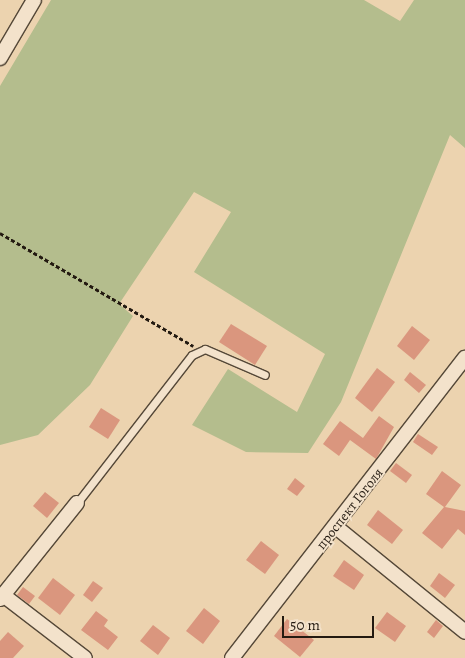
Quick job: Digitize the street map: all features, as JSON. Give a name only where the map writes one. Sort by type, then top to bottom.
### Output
[{"type":"street","points":[[0,58],[34,0]]},
{"type":"street","name":"проспект Гоголя","points":[[232,658],[336,527],[465,358]]},
{"type":"street","points":[[77,503],[2,597],[85,658]]},
{"type":"street","points":[[336,527],[465,632]]},
{"type":"lane","points":[[77,503],[192,355],[201,351],[265,375]]},
{"type":"path","points":[[0,233],[201,351]]},
{"type":"green space","points":[[51,0],[364,0],[400,21],[414,0],[465,0],[465,148],[450,135],[341,402],[308,453],[246,452],[192,425],[228,369],[297,412],[325,354],[194,272],[231,212],[194,192],[119,304],[133,316],[90,385],[38,435],[0,445],[0,86]]},
{"type":"building","points":[[231,324],[267,346],[255,365],[219,342]]},
{"type":"building","points":[[412,326],[430,340],[414,360],[397,346]]},
{"type":"building","points":[[377,368],[395,382],[372,412],[355,398]]},
{"type":"building","points":[[410,372],[426,385],[419,393],[404,380]]},
{"type":"building","points":[[101,408],[120,420],[108,439],[89,427]]},
{"type":"building","points":[[379,416],[394,427],[376,459],[350,440],[339,456],[323,444],[340,421],[363,438]]},
{"type":"building","points":[[418,434],[438,447],[432,455],[413,442]]},
{"type":"building","points":[[396,463],[412,475],[406,483],[390,471]]},
{"type":"building","points":[[442,471],[461,485],[445,507],[465,511],[465,535],[458,529],[442,549],[422,533],[444,507],[426,494]]},
{"type":"building","points":[[295,478],[305,486],[297,496],[287,489]]},
{"type":"building","points":[[45,492],[59,503],[47,518],[33,506]]},
{"type":"building","points":[[378,510],[403,530],[392,544],[367,525]]},
{"type":"building","points":[[261,541],[279,555],[265,574],[246,560]]},
{"type":"building","points":[[344,560],[364,575],[354,590],[333,576]]},
{"type":"building","points":[[439,573],[455,585],[445,598],[430,586]]},
{"type":"building","points":[[53,578],[75,595],[60,615],[38,598]]},
{"type":"building","points":[[93,581],[103,588],[92,602],[83,595]]},
{"type":"building","points":[[23,587],[35,596],[29,604],[17,595]]},
{"type":"building","points":[[204,608],[220,621],[203,644],[186,631]]},
{"type":"building","points":[[96,611],[108,620],[104,626],[118,637],[108,650],[81,630]]},
{"type":"building","points":[[387,612],[406,626],[395,642],[375,628]]},
{"type":"building","points":[[287,619],[314,640],[300,657],[274,636]]},
{"type":"building","points":[[436,620],[443,626],[434,638],[427,632]]},
{"type":"building","points":[[153,625],[170,638],[158,655],[140,641]]},
{"type":"building","points":[[8,632],[24,646],[13,658],[0,658],[0,641]]}]
